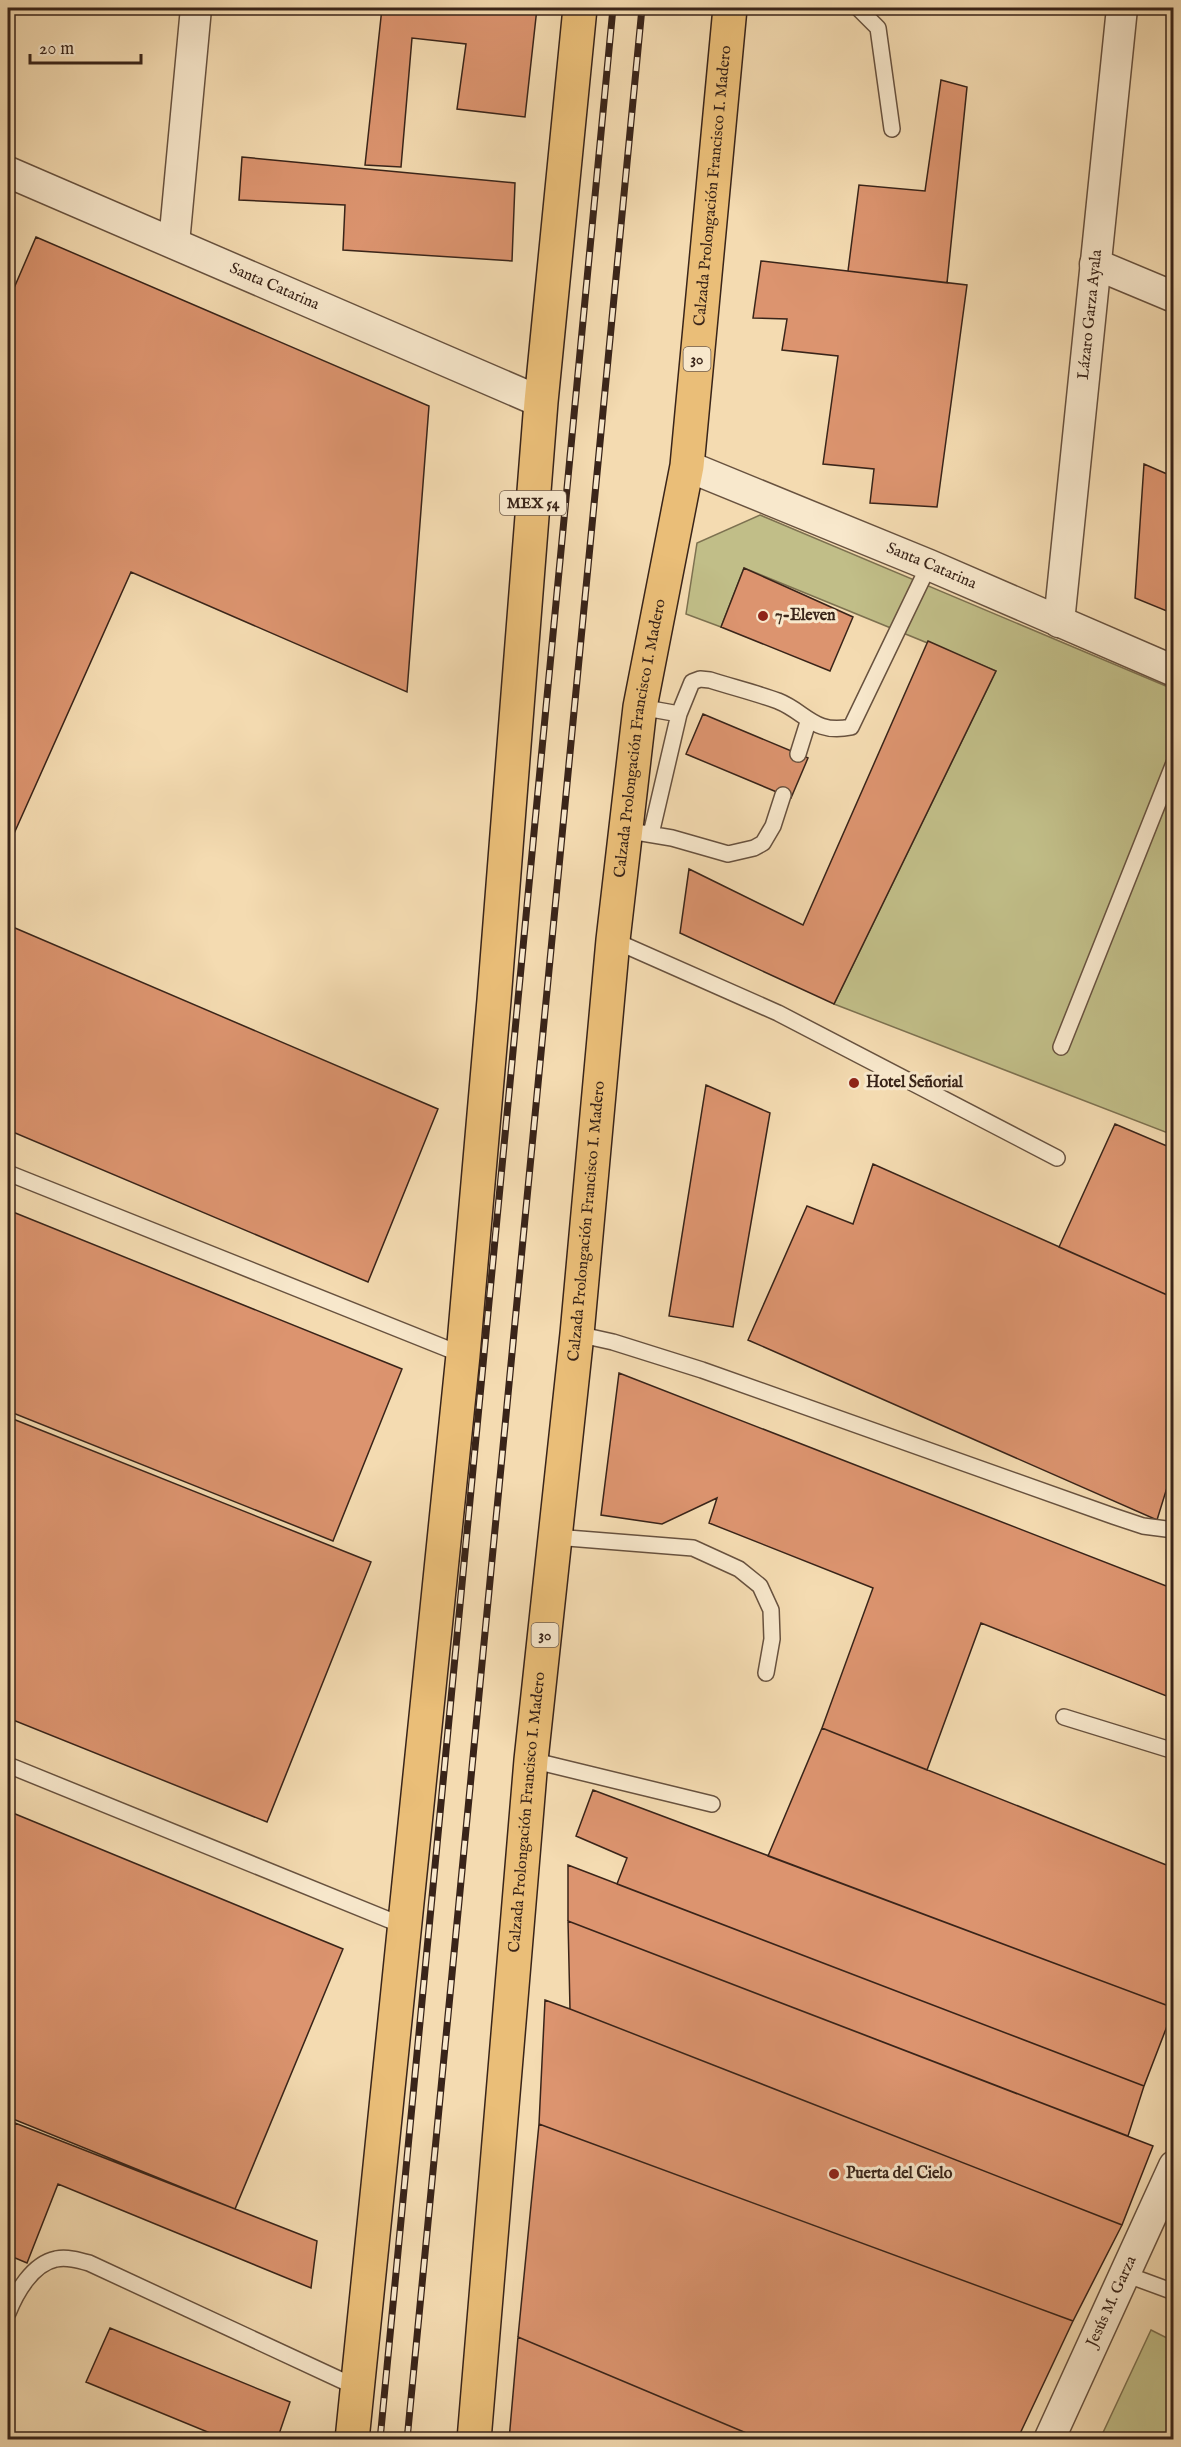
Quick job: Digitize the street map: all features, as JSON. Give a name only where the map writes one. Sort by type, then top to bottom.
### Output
[{"type":"main road","name":"MEX 54","points":[[463,1355],[494,1000],[541,402],[580,8]]},
{"type":"main road","name":"Calzada Prolongación Francisco I. Madero","points":[[474,2439],[531,1760],[577,1334],[613,939],[638,833],[640,707],[687,466],[730,8]]},
{"type":"main road","points":[[352,2439],[463,1355]]},
{"type":"street","points":[[174,243],[196,8]]},
{"type":"street","name":"Lázaro Garza Ayala","points":[[1059,622],[1122,8]]},
{"type":"street","name":"Santa Catarina","points":[[8,172],[541,402]]},
{"type":"street","points":[[1095,264],[1173,297]]},
{"type":"street","name":"Santa Catarina","points":[[687,466],[929,564],[1173,671]]},
{"type":"street","name":"Jesús M. Garza","points":[[1049,2439],[1173,2166]]},
{"type":"lane","points":[[858,8],[878,28],[892,129]]},
{"type":"lane","points":[[783,795],[773,826],[763,843],[754,848],[728,854],[638,833],[692,682],[700,678],[779,702],[808,722],[838,730],[851,727],[929,564]]},
{"type":"lane","points":[[640,707],[679,714]]},
{"type":"lane","points":[[798,753],[808,722]]},
{"type":"lane","points":[[1061,1047],[1173,764]]},
{"type":"lane","points":[[613,939],[778,1013],[1057,1158]]},
{"type":"lane","points":[[8,1173],[463,1355]]},
{"type":"lane","points":[[577,1334],[613,1342],[702,1370],[1143,1526],[1173,1530]]},
{"type":"lane","points":[[555,1537],[693,1548],[739,1569],[760,1586],[771,1610],[772,1639],[766,1673]]},
{"type":"lane","points":[[1064,1717],[1173,1751]]},
{"type":"lane","points":[[531,1760],[712,1804]]},
{"type":"lane","points":[[8,1765],[404,1926]]},
{"type":"lane","points":[[8,2313],[16,2292],[26,2280],[55,2259],[73,2259],[88,2263],[358,2388]]},
{"type":"lane","points":[[1125,2274],[1173,2292]]},
{"type":"shaded area","points":[[760,515],[1173,689],[1173,1135],[834,1004],[996,671],[744,568],[721,627],[686,614],[697,543]]},
{"type":"shaded area","points":[[1151,2330],[1173,2341],[1173,2439],[1100,2439]]},
{"type":"building","points":[[382,8],[537,8],[525,117],[457,109],[466,44],[412,38],[401,167],[365,165]]},
{"type":"building","points":[[941,80],[967,87],[947,283],[848,271],[859,185],[925,191]]},
{"type":"building","points":[[242,157],[515,183],[512,261],[343,250],[345,205],[239,200]]},
{"type":"building","points":[[36,237],[429,406],[407,692],[131,572],[8,847],[8,302]]},
{"type":"building","points":[[761,261],[967,285],[937,507],[870,503],[874,469],[823,464],[838,356],[782,350],[787,319],[753,318]]},
{"type":"building","points":[[1144,464],[1174,477],[1174,614],[1135,598]]},
{"type":"building","points":[[744,568],[853,617],[830,671],[721,627]]},
{"type":"building","points":[[928,641],[996,671],[834,1004],[680,933],[689,869],[803,925]]},
{"type":"building","points":[[703,714],[808,758],[791,798],[686,754]]},
{"type":"building","points":[[8,925],[438,1109],[368,1282],[8,1130]]},
{"type":"building","points":[[706,1085],[770,1113],[733,1327],[669,1316]]},
{"type":"building","points":[[1115,1124],[1174,1149],[1174,1298],[1059,1247]]},
{"type":"building","points":[[873,1164],[1174,1298],[1174,1465],[1157,1520],[748,1340],[807,1206],[853,1224]]},
{"type":"building","points":[[8,1210],[402,1369],[333,1541],[8,1411]]},
{"type":"building","points":[[619,1373],[1174,1589],[1174,1699],[981,1623],[927,1770],[822,1728],[873,1588],[709,1523],[717,1498],[662,1524],[601,1515]]},
{"type":"building","points":[[8,1417],[371,1562],[267,1822],[8,1718]]},
{"type":"building","points":[[822,1728],[1174,1868],[1174,2008],[768,1856]]},
{"type":"building","points":[[593,1790],[1174,2008],[1144,2086],[617,1884],[627,1858],[576,1836]]},
{"type":"building","points":[[8,1811],[343,1949],[235,2209],[8,2117]]},
{"type":"building","points":[[568,1865],[1144,2086],[1128,2136],[568,1921]]},
{"type":"building","points":[[568,1921],[1153,2146],[1122,2225],[570,2009]]},
{"type":"building","name":"Puerta del Cielo","points":[[545,2000],[1122,2225],[1073,2321],[539,2124]]},
{"type":"building","points":[[15,2123],[317,2241],[311,2288],[58,2184],[27,2263],[8,2255],[8,2141]]},
{"type":"building","points":[[539,2124],[1073,2321],[1017,2440],[763,2440],[518,2337]]},
{"type":"building","points":[[110,2328],[290,2402],[277,2440],[227,2440],[86,2382]]},
{"type":"building","points":[[518,2337],[763,2440],[509,2440]]},
{"type":"railway","points":[[380,2440],[613,8]]},
{"type":"railway","points":[[407,2440],[642,8]]},
{"type":"place","name":"7-Eleven","points":[[763,616]]},
{"type":"place","name":"Hotel Señorial","points":[[854,1083]]},
{"type":"place","name":"Puerta del Cielo","points":[[834,2174]]}]
